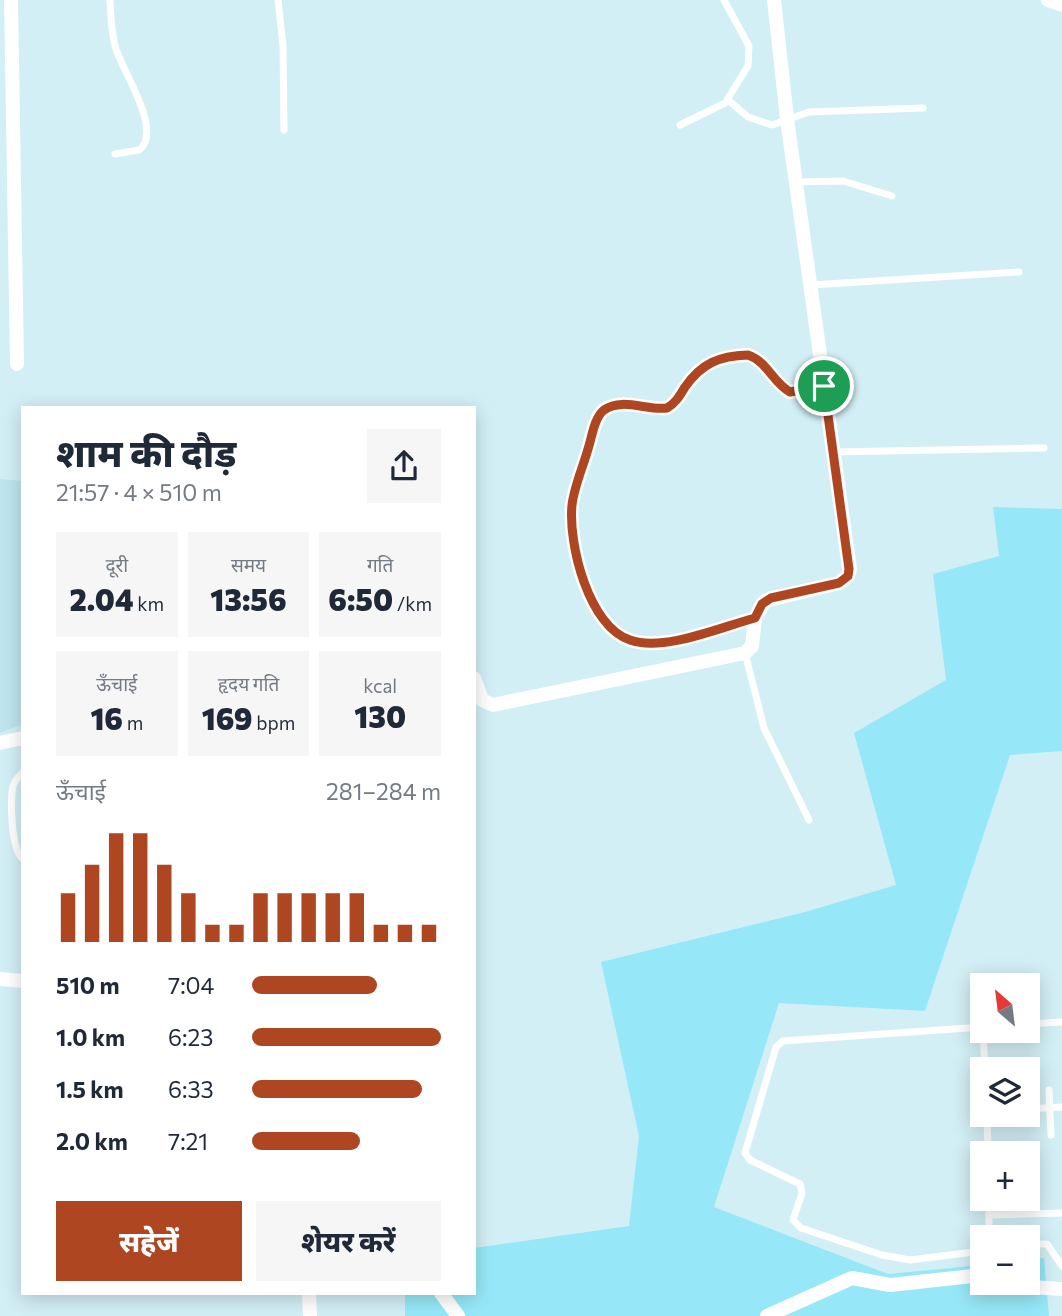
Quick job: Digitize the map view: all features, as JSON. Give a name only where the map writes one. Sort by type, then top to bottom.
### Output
[{"type":"street","points":[[11,0],[17,364]]},
{"type":"street","points":[[478,703],[493,705],[745,653],[752,646],[755,618],[762,604],[771,598],[839,583],[848,576],[787,119],[774,0]]},
{"type":"street","points":[[1048,0],[1062,5]]},
{"type":"street","points":[[0,743],[21,738]]},
{"type":"street","points":[[0,979],[21,981]]},
{"type":"street","points":[[767,1316],[852,1278],[890,1285],[970,1276]]},
{"type":"street","points":[[1040,1288],[1062,1289]]},
{"type":"street","points":[[309,1295],[310,1316]]},
{"type":"street","points":[[442,1295],[458,1316]]},
{"type":"lane","points":[[110,0],[116,51],[137,92],[144,115],[145,140],[139,150],[115,154]]},
{"type":"lane","points":[[278,0],[283,46],[284,130]]},
{"type":"lane","points":[[680,125],[728,100],[745,74],[749,61],[749,46],[724,0]]},
{"type":"lane","points":[[728,100],[748,117],[768,125],[776,125],[809,112],[923,108]]},
{"type":"lane","points":[[796,183],[843,181],[892,196]]},
{"type":"lane","points":[[811,285],[1019,272]]},
{"type":"lane","points":[[755,618],[669,642],[639,642],[622,636],[589,596],[582,578],[572,526],[573,498],[596,424],[604,410],[630,405],[667,408],[674,403],[695,373],[714,359],[754,357],[790,392],[824,386]]},
{"type":"lane","points":[[832,452],[1044,448]]},
{"type":"lane","points":[[745,653],[764,728],[809,820]]},
{"type":"lane","points":[[21,775],[13,787],[12,803],[16,853],[21,857]]},
{"type":"lane","points":[[1040,1023],[1062,1022]]},
{"type":"lane","points":[[970,1030],[783,1041],[776,1047],[745,1153],[750,1160],[800,1184],[802,1193],[793,1220],[801,1228],[910,1261],[970,1253]]},
{"type":"lane","points":[[1049,1090],[1051,1135]]},
{"type":"lane","points":[[1040,1108],[1062,1107]]},
{"type":"lane","points":[[989,1211],[989,1225]]},
{"type":"lane","points":[[989,1215],[1062,1213]]},
{"type":"lane","points":[[1040,1244],[1046,1244],[1062,1266]]},
{"type":"shaded area","points":[[0,479],[21,481],[21,725],[0,733]]},
{"type":"shaded area","points":[[993,507],[1062,509],[1062,751],[1010,755],[925,1011],[779,1003],[714,1207],[888,1274],[970,1266],[970,1295],[1040,1295],[1040,1258],[1044,1258],[1049,1316],[405,1316],[405,1295],[476,1295],[476,1248],[629,1226],[639,1136],[601,962],[805,912],[896,885],[854,733],[946,680],[933,574],[999,556]]},
{"type":"route","points":[[724,357],[754,357],[790,392],[824,386],[848,576],[839,583],[771,598],[762,604],[755,618],[669,642],[639,642],[614,630],[589,596],[582,578],[571,516],[573,498],[600,414],[616,406],[667,408],[674,403],[695,373],[714,359],[724,357]]}]
